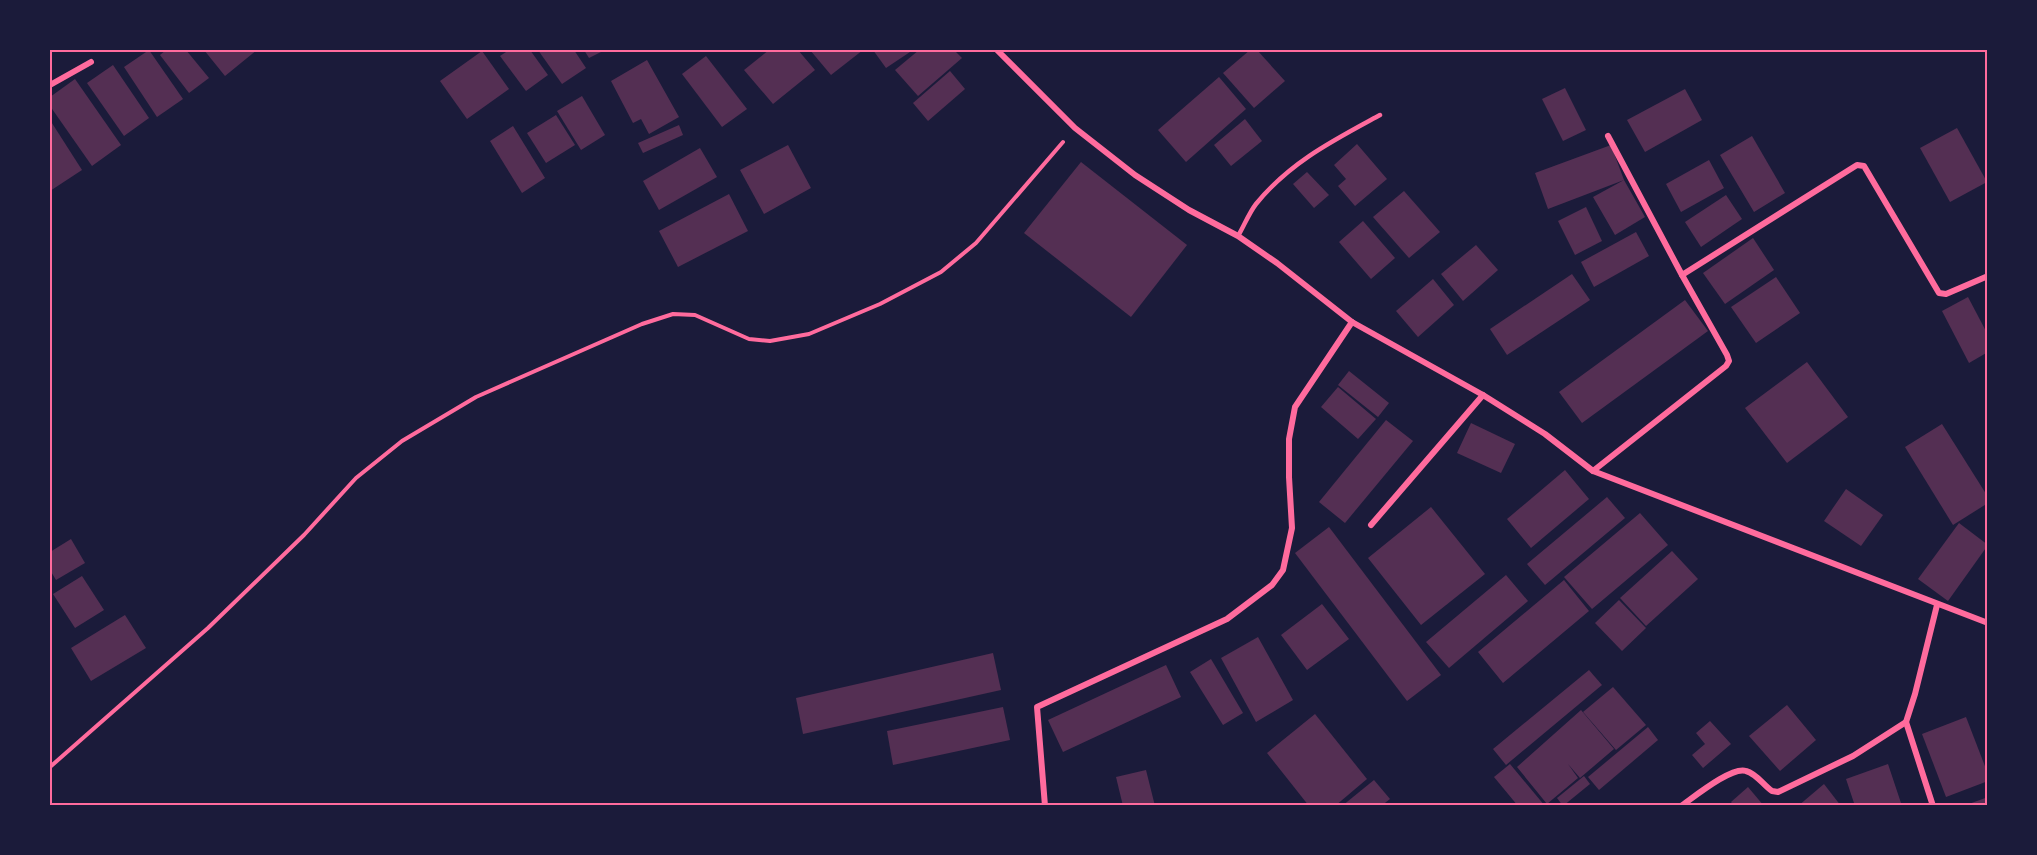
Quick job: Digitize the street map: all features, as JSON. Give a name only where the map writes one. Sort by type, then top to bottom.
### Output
[{"type":"street","points":[[997,50],[1075,128],[1135,175],[1189,210],[1238,236],[1277,263],[1352,322],[1483,395],[1545,434],[1593,471],[1988,623]]},
{"type":"street","points":[[50,85],[91,62]]},
{"type":"street","points":[[1593,471],[1726,366],[1728,361],[1727,355],[1608,136]]},
{"type":"street","points":[[1682,275],[1862,164],[1939,293],[1946,294],[1988,276]]},
{"type":"street","points":[[1045,806],[1037,707],[1227,619],[1272,585],[1283,570],[1292,528],[1289,439],[1295,407],[1352,322]]},
{"type":"street","points":[[1371,525],[1483,395]]},
{"type":"street","points":[[1933,806],[1906,722],[1937,605]]},
{"type":"street","points":[[1682,806],[1731,773],[1741,769],[1749,771],[1772,792],[1778,792],[1853,756],[1906,722]]},
{"type":"lane","points":[[1238,236],[1255,205],[1281,178],[1320,147],[1380,115]]},
{"type":"path","points":[[50,767],[208,628],[304,535],[356,478],[402,441],[476,397],[642,324],[673,314],[695,315],[749,339],[770,341],[809,334],[880,304],[942,272],[976,243],[1075,128]]},
{"type":"building","points":[[149,50],[183,99],[157,117],[124,67]]},
{"type":"building","points":[[166,50],[186,50],[209,78],[189,93],[160,55]]},
{"type":"building","points":[[204,50],[257,50],[225,76]]},
{"type":"building","points":[[509,50],[530,50],[548,75],[526,91],[500,56]]},
{"type":"building","points":[[538,50],[574,50],[586,68],[562,84]]},
{"type":"building","points":[[584,50],[605,50],[589,58]]},
{"type":"building","points":[[769,50],[798,50],[815,70],[773,104],[744,70]]},
{"type":"building","points":[[810,50],[863,50],[831,75]]},
{"type":"building","points":[[873,50],[913,50],[886,68]]},
{"type":"building","points":[[919,50],[954,50],[962,58],[918,96],[895,70]]},
{"type":"building","points":[[1250,50],[1257,50],[1285,81],[1254,108],[1223,73]]},
{"type":"building","points":[[482,51],[509,89],[467,119],[440,81]]},
{"type":"building","points":[[706,56],[747,109],[722,127],[682,74]]},
{"type":"building","points":[[647,60],[679,117],[649,134],[641,119],[633,123],[611,81]]},
{"type":"building","points":[[113,65],[149,118],[124,136],[87,83]]},
{"type":"building","points":[[950,71],[965,89],[928,121],[913,103]]},
{"type":"building","points":[[1219,77],[1246,109],[1186,162],[1158,130]]},
{"type":"building","points":[[75,79],[121,145],[92,166],[50,106],[50,97]]},
{"type":"building","points":[[1565,88],[1586,130],[1563,141],[1542,99]]},
{"type":"building","points":[[1685,89],[1702,120],[1645,152],[1627,120]]},
{"type":"building","points":[[582,96],[605,135],[581,150],[557,111]]},
{"type":"building","points":[[556,115],[575,145],[546,163],[527,133]]},
{"type":"building","points":[[1245,119],[1262,141],[1231,166],[1214,145]]},
{"type":"building","points":[[50,120],[82,170],[50,191]]},
{"type":"building","points":[[679,125],[683,135],[643,153],[638,143]]},
{"type":"building","points":[[513,126],[545,178],[522,193],[490,141]]},
{"type":"building","points":[[1957,128],[1987,182],[1950,202],[1920,148]]},
{"type":"building","points":[[1752,136],[1785,193],[1754,212],[1720,155]]},
{"type":"building","points":[[1357,144],[1387,179],[1355,206],[1338,186],[1346,179],[1334,165]]},
{"type":"building","points":[[788,145],[811,188],[764,214],[740,170]]},
{"type":"building","points":[[1611,145],[1624,180],[1548,209],[1535,173]]},
{"type":"building","points":[[700,148],[717,177],[659,210],[643,181]]},
{"type":"building","points":[[1709,160],[1724,188],[1681,212],[1666,184]]},
{"type":"building","points":[[1081,162],[1187,245],[1131,317],[1024,233]]},
{"type":"building","points":[[1307,172],[1329,195],[1314,208],[1293,184]]},
{"type":"building","points":[[1624,180],[1645,217],[1615,235],[1593,197]]},
{"type":"building","points":[[1404,191],[1440,232],[1409,258],[1373,217]]},
{"type":"building","points":[[729,194],[748,231],[678,267],[659,231]]},
{"type":"building","points":[[1726,195],[1742,219],[1701,247],[1685,222]]},
{"type":"building","points":[[1586,207],[1602,241],[1575,255],[1558,221]]},
{"type":"building","points":[[1363,221],[1395,258],[1371,279],[1339,242]]},
{"type":"building","points":[[1636,232],[1649,256],[1594,287],[1581,262]]},
{"type":"building","points":[[1753,238],[1774,270],[1725,304],[1703,273]]},
{"type":"building","points":[[1476,245],[1498,270],[1463,301],[1441,274]]},
{"type":"building","points":[[1572,274],[1590,300],[1507,355],[1490,329]]},
{"type":"building","points":[[1776,277],[1800,313],[1756,343],[1731,307]]},
{"type":"building","points":[[1433,279],[1454,305],[1418,337],[1396,311]]},
{"type":"building","points":[[1968,297],[1988,335],[1988,352],[1969,363],[1942,311]]},
{"type":"building","points":[[1685,300],[1708,331],[1582,423],[1559,392]]},
{"type":"building","points":[[1807,362],[1848,417],[1787,463],[1745,408]]},
{"type":"building","points":[[1349,371],[1389,403],[1378,417],[1338,385]]},
{"type":"building","points":[[1338,387],[1376,419],[1358,439],[1321,407]]},
{"type":"building","points":[[1386,420],[1413,441],[1345,523],[1319,502]]},
{"type":"building","points":[[1471,423],[1515,444],[1501,473],[1457,453]]},
{"type":"building","points":[[1942,424],[1988,497],[1988,503],[1953,525],[1905,447]]},
{"type":"building","points":[[1565,470],[1589,499],[1531,548],[1507,519]]},
{"type":"building","points":[[1846,489],[1883,515],[1861,546],[1824,521]]},
{"type":"building","points":[[1607,497],[1625,518],[1545,585],[1527,564]]},
{"type":"building","points":[[1431,507],[1485,574],[1421,625],[1368,558]]},
{"type":"building","points":[[1640,513],[1668,545],[1592,609],[1564,577]]},
{"type":"building","points":[[1959,523],[1988,545],[1948,601],[1918,579]]},
{"type":"building","points":[[1329,527],[1441,675],[1407,701],[1295,553]]},
{"type":"building","points":[[71,539],[85,563],[56,580],[50,570],[50,552]]},
{"type":"building","points":[[1672,551],[1698,579],[1646,626],[1620,598]]},
{"type":"building","points":[[1506,575],[1528,601],[1449,668],[1426,642]]},
{"type":"building","points":[[82,576],[104,610],[75,628],[53,594]]},
{"type":"building","points":[[1564,580],[1589,611],[1503,683],[1478,652]]},
{"type":"building","points":[[1619,600],[1646,628],[1622,651],[1595,623]]},
{"type":"building","points":[[1322,604],[1349,639],[1307,670],[1281,635]]},
{"type":"building","points":[[125,615],[146,648],[91,681],[71,648]]},
{"type":"building","points":[[1258,637],[1293,700],[1256,722],[1221,658]]},
{"type":"building","points":[[993,653],[1001,690],[803,734],[796,698]]},
{"type":"building","points":[[1211,659],[1243,713],[1223,725],[1190,672]]},
{"type":"building","points":[[1166,665],[1181,697],[1063,752],[1048,720]]},
{"type":"building","points":[[1589,670],[1602,685],[1506,765],[1493,749]]},
{"type":"building","points":[[1613,687],[1646,725],[1616,750],[1583,712]]},
{"type":"building","points":[[1787,705],[1816,740],[1780,771],[1749,736]]},
{"type":"building","points":[[1003,707],[1010,740],[893,765],[887,731]]},
{"type":"building","points":[[1581,710],[1614,749],[1580,778],[1568,764],[1578,778],[1547,804],[1517,767]]},
{"type":"building","points":[[1315,714],[1367,779],[1335,806],[1309,806],[1267,753]]},
{"type":"building","points":[[1966,717],[1988,774],[1988,781],[1946,797],[1922,734]]},
{"type":"building","points":[[1710,721],[1731,744],[1703,768],[1692,755],[1705,744],[1696,733]]},
{"type":"building","points":[[1648,727],[1658,740],[1599,790],[1588,777]]},
{"type":"building","points":[[1510,764],[1545,806],[1518,806],[1494,777]]},
{"type":"building","points":[[1888,764],[1902,806],[1855,806],[1846,779]]},
{"type":"building","points":[[1146,770],[1155,806],[1123,806],[1116,777]]},
{"type":"building","points":[[1584,776],[1590,784],[1563,806],[1557,798]]},
{"type":"building","points":[[1374,780],[1390,799],[1381,806],[1342,806]]},
{"type":"building","points":[[1824,784],[1841,806],[1798,806]]},
{"type":"building","points":[[1748,787],[1764,806],[1734,806],[1731,802]]},
{"type":"building","points":[[1988,797],[1988,805],[1966,805]]}]
